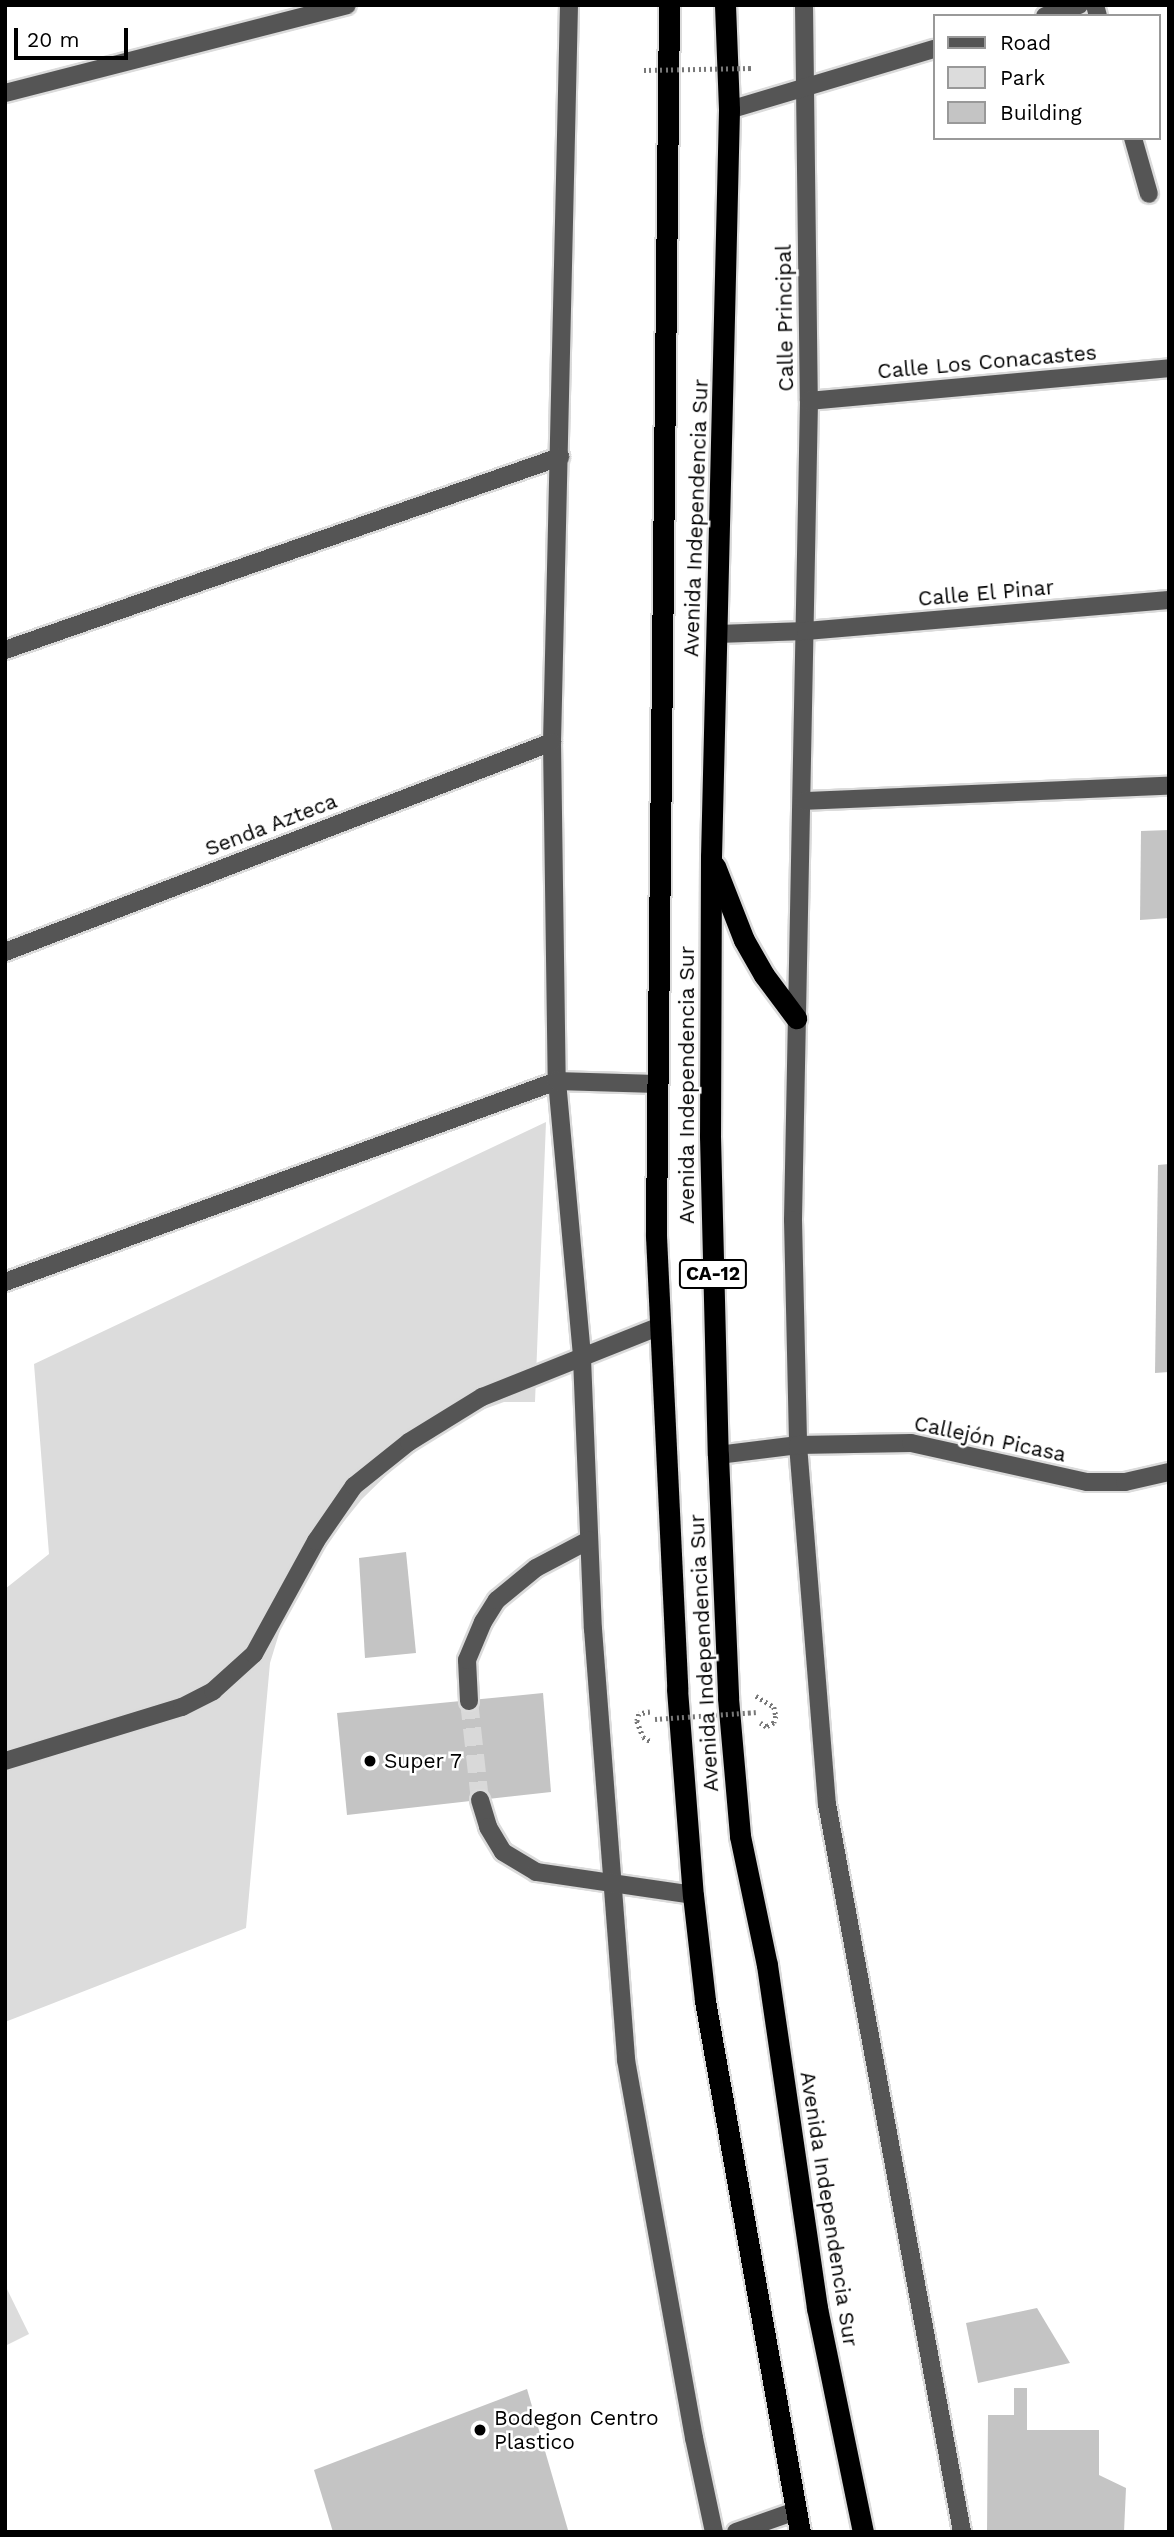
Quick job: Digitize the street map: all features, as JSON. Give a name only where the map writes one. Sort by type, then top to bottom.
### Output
[{"type":"highway","name":"Avenida Independencia Sur","points":[[669,5],[656,1236],[677,1689],[693,1895],[705,2001],[798,2522]]},
{"type":"highway","name":"Avenida Independencia Sur","points":[[725,5],[729,110],[711,856],[710,1136],[727,1698],[740,1836],[767,1965],[817,2308],[863,2532]]},
{"type":"highway","points":[[711,856],[744,940],[764,975],[796,1018]]},
{"type":"street","points":[[5,93],[347,5]]},
{"type":"street","points":[[569,5],[552,741],[557,1081],[582,1358],[593,1629],[626,2060],[694,2438],[714,2532]]},
{"type":"street","name":"Calle Principal","points":[[804,5],[809,401],[804,801],[796,1018],[793,1220],[798,1445],[827,1804],[962,2532]]},
{"type":"street","points":[[1051,14],[1079,5]]},
{"type":"street","points":[[729,110],[932,50]]},
{"type":"street","points":[[1134,140],[1149,194]]},
{"type":"street","name":"Calle Los Conacastes","points":[[809,401],[1169,368]]},
{"type":"street","points":[[5,650],[560,457]]},
{"type":"street","name":"Calle El Pinar","points":[[717,634],[806,631],[1169,600]]},
{"type":"street","name":"Senda Azteca","points":[[5,952],[552,741]]},
{"type":"street","points":[[804,801],[1169,786]]},
{"type":"street","points":[[5,1282],[557,1081],[656,1084]]},
{"type":"street","points":[[5,1761],[182,1707],[213,1691],[254,1654],[316,1541],[354,1486],[409,1442],[482,1397],[660,1326]]},
{"type":"street","name":"Callejón Picasa","points":[[718,1455],[798,1445],[911,1443],[1087,1482],[1125,1482],[1169,1472]]},
{"type":"street","points":[[469,1701],[467,1660],[483,1622],[497,1600],[536,1568],[589,1540]]},
{"type":"street","points":[[480,1800],[488,1827],[503,1852],[536,1872],[693,1895]]},
{"type":"street","points":[[736,2532],[798,2522]]},
{"type":"path","points":[[644,70],[752,68]]},
{"type":"path","points":[[650,1743],[638,1730],[639,1714],[648,1711],[655,1719],[758,1712],[760,1723],[766,1727],[774,1723],[774,1707],[760,1696]]},
{"type":"green space","points":[[546,1122],[535,1402],[504,1402],[476,1412],[437,1434],[401,1461],[362,1499],[328,1541],[305,1578],[281,1627],[270,1663],[246,1928],[5,2022],[5,1589],[49,1554],[34,1364]]},
{"type":"green space","points":[[5,2285],[29,2334],[5,2346]]},
{"type":"building","points":[[1169,830],[1169,918],[1140,920],[1141,831]]},
{"type":"building","points":[[1169,1164],[1169,1372],[1155,1373],[1158,1165]]},
{"type":"building","points":[[406,1552],[416,1653],[365,1658],[359,1558]]},
{"type":"building","points":[[543,1693],[551,1792],[347,1815],[337,1713]]},
{"type":"building","points":[[1037,2308],[1070,2363],[978,2383],[966,2323]]},
{"type":"building","points":[[1014,2388],[1027,2388],[1027,2430],[1099,2430],[1099,2475],[1126,2488],[1124,2532],[987,2531],[988,2415],[1014,2415]]},
{"type":"building","name":"Bodegon Centro Plastico","points":[[527,2389],[568,2530],[333,2532],[314,2470]]},
{"type":"tunnel","points":[[469,1701],[480,1800]]},
{"type":"place","name":"Super 7","points":[[370,1761]]},
{"type":"place","name":"Bodegon Centro Plastico","points":[[480,2430]]}]
